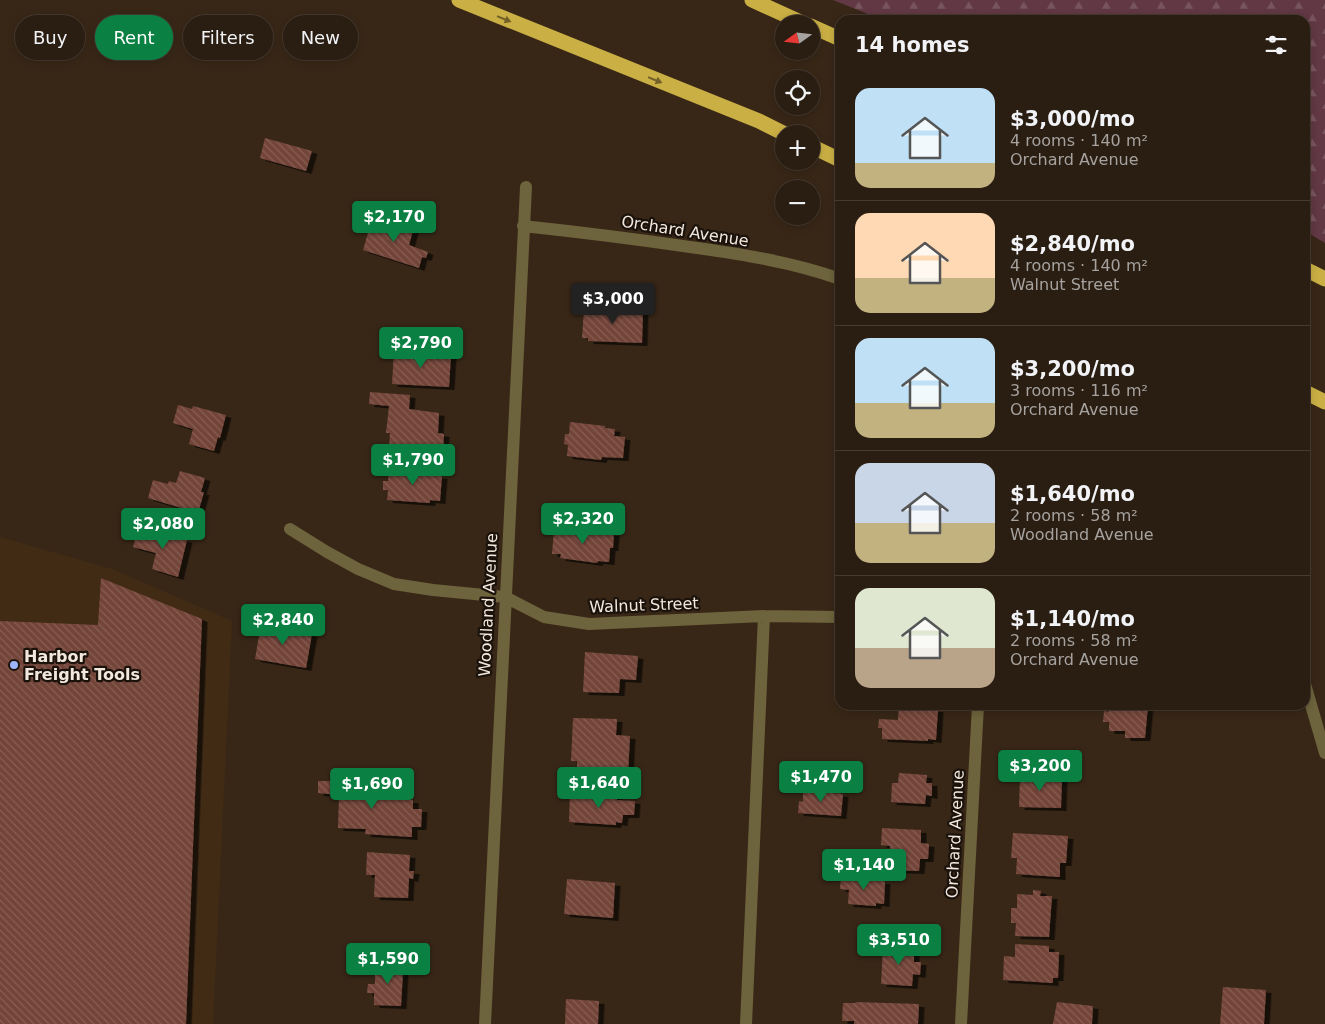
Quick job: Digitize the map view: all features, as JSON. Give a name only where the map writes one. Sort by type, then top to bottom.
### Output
[{"type":"highway","points":[[459,0],[775,129]]},
{"type":"highway","points":[[752,0],[785,15]]},
{"type":"highway","points":[[820,30],[835,37]]},
{"type":"highway","points":[[820,150],[835,158]]},
{"type":"highway","points":[[1310,272],[1325,279]]},
{"type":"highway","points":[[1310,394],[1325,402]]},
{"type":"street","name":"Woodland Avenue","points":[[485,1024],[526,187]]},
{"type":"street","name":"Orchard Avenue","points":[[523,226],[599,234],[736,254],[835,277]]},
{"type":"street","name":"Walnut Street","points":[[290,528],[350,565],[394,584],[505,597],[544,617],[589,624],[764,616],[835,617]]},
{"type":"street","points":[[746,1024],[764,616]]},
{"type":"street","points":[[1310,701],[1325,753]]},
{"type":"street","name":"Orchard Avenue","points":[[962,1024],[978,710]]},
{"type":"shaded area","points":[[0,537],[112,569],[232,621],[213,1024],[0,1024]]},
{"type":"green space","points":[[833,0],[1325,0],[1325,243],[1310,234],[1310,15],[870,15]]},
{"type":"building","points":[[265,138],[312,151],[306,171],[260,158]]},
{"type":"building","points":[[382,217],[414,227],[409,245],[428,252],[426,258],[422,257],[419,268],[363,250],[370,226],[379,229]]},
{"type":"building","points":[[590,306],[629,308],[629,310],[643,311],[642,343],[588,341],[588,338],[582,338],[584,309],[590,309]]},
{"type":"building","points":[[394,351],[451,355],[449,387],[392,384]]},
{"type":"building","points":[[370,392],[410,395],[409,409],[439,413],[438,433],[444,434],[443,453],[389,448],[390,433],[386,433],[389,406],[369,404]]},
{"type":"building","points":[[178,405],[192,409],[193,406],[226,415],[220,438],[218,437],[214,451],[189,444],[193,429],[173,423]]},
{"type":"building","points":[[570,422],[615,429],[614,436],[625,437],[623,458],[602,457],[601,460],[567,456],[568,445],[564,444],[565,434],[569,434]]},
{"type":"building","points":[[389,469],[431,471],[432,475],[442,476],[440,501],[430,500],[430,503],[387,500],[388,490],[383,490],[383,481],[388,481]]},
{"type":"building","points":[[180,471],[205,478],[201,492],[204,492],[198,513],[148,498],[153,480],[168,484],[169,481],[176,483]]},
{"type":"building","points":[[563,527],[614,533],[613,548],[610,548],[609,562],[598,561],[597,563],[560,558],[561,554],[552,554],[554,530],[563,531]]},
{"type":"building","points":[[138,529],[149,532],[150,529],[187,540],[178,577],[152,569],[156,553],[133,547]]},
{"type":"building","points":[[101,578],[202,619],[186,1024],[0,1024],[0,621],[98,625]]},
{"type":"building","points":[[261,624],[312,634],[306,668],[255,659]]},
{"type":"building","points":[[585,652],[638,656],[636,680],[620,679],[619,693],[583,692]]},
{"type":"building","points":[[899,710],[938,710],[936,740],[882,739],[882,728],[878,728],[879,719],[898,720]]},
{"type":"building","points":[[1109,710],[1148,710],[1145,738],[1125,738],[1125,731],[1109,731],[1109,722],[1103,722],[1104,711],[1109,712]]},
{"type":"building","points":[[573,718],[617,719],[616,735],[630,736],[628,774],[614,773],[613,779],[582,778],[582,773],[577,772],[577,761],[571,761]]},
{"type":"building","points":[[899,773],[927,775],[926,783],[932,783],[932,796],[926,795],[925,804],[891,802],[892,783],[898,783]]},
{"type":"building","points":[[1020,776],[1062,777],[1061,808],[1019,807]]},
{"type":"building","points":[[332,779],[361,780],[361,795],[369,795],[369,798],[413,800],[413,809],[422,809],[421,827],[412,827],[412,837],[365,834],[366,829],[338,828],[339,795],[318,793],[318,781],[332,781]]},
{"type":"building","points":[[803,790],[843,794],[841,816],[798,813],[799,801],[803,802]]},
{"type":"building","points":[[570,792],[617,795],[617,800],[635,801],[634,815],[623,815],[622,823],[616,822],[616,825],[569,822]]},
{"type":"building","points":[[882,828],[921,830],[921,843],[929,844],[928,859],[920,859],[919,871],[889,870],[890,846],[881,845]]},
{"type":"building","points":[[1013,833],[1068,836],[1066,863],[1060,863],[1060,877],[1016,874],[1017,858],[1011,858]]},
{"type":"building","points":[[367,852],[410,855],[409,871],[414,871],[413,879],[409,878],[408,898],[374,897],[375,875],[366,875]]},
{"type":"building","points":[[841,877],[885,881],[884,904],[876,903],[876,906],[848,904],[849,890],[840,889]]},
{"type":"building","points":[[567,879],[615,883],[613,918],[564,914]]},
{"type":"building","points":[[1033,890],[1041,891],[1040,896],[1052,896],[1049,937],[1015,936],[1016,923],[1011,923],[1011,908],[1017,908],[1017,894],[1033,895]]},
{"type":"building","points":[[891,943],[901,944],[900,949],[914,950],[914,962],[921,962],[920,975],[913,974],[912,986],[881,984],[883,949],[890,949]]},
{"type":"building","points":[[1015,944],[1049,946],[1049,952],[1059,952],[1058,978],[1053,978],[1053,983],[1003,980],[1004,956],[1015,957]]},
{"type":"building","points":[[384,961],[400,962],[400,972],[403,972],[401,1006],[374,1005],[374,993],[367,993],[368,984],[375,984],[375,971],[384,971]]},
{"type":"building","points":[[1223,987],[1266,990],[1264,1024],[1220,1024]]},
{"type":"building","points":[[566,999],[599,1001],[598,1024],[565,1024]]},
{"type":"building","points":[[1057,1002],[1093,1006],[1092,1024],[1053,1024]]},
{"type":"building","points":[[843,1003],[919,1004],[918,1024],[854,1024],[854,1021],[842,1021]]},
{"type":"place","name":"Harbor Freight Tools","points":[[14,665]]}]
